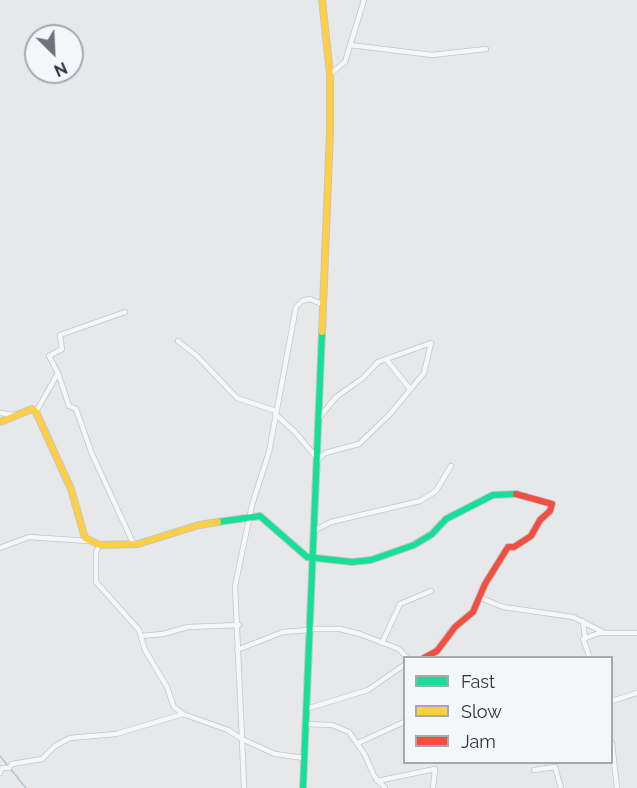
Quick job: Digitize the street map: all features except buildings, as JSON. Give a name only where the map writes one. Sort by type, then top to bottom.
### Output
[{"type":"street","points":[[303,788],[317,420],[324,305],[330,74],[322,0]]},
{"type":"street","points":[[330,74],[343,65],[364,0]]},
{"type":"street","points":[[350,45],[432,55],[486,49]]},
{"type":"street","points":[[244,788],[235,585],[249,516],[269,452],[296,307],[302,301],[310,299],[324,305]]},
{"type":"street","points":[[125,312],[60,335],[62,349],[49,356],[58,373],[69,406],[76,409],[92,454],[134,545]]},
{"type":"street","points":[[178,341],[200,359],[237,398],[275,412],[295,432],[316,460]]},
{"type":"street","points":[[316,460],[325,453],[352,448],[364,441],[424,374],[431,343],[374,365],[363,378],[336,397],[317,420]]},
{"type":"street","points":[[386,359],[410,388]]},
{"type":"street","points":[[36,412],[58,373]]},
{"type":"street","points":[[0,422],[32,409],[36,412],[71,489],[88,541]]},
{"type":"street","points":[[0,413],[14,415]]},
{"type":"street","points":[[313,531],[331,522],[420,501],[436,491],[451,466]]},
{"type":"street","points":[[0,548],[29,537],[88,541],[100,545],[134,545],[199,525],[249,516],[264,518],[303,555],[312,559],[352,562],[389,555],[425,539],[446,519],[493,495],[520,494],[552,504],[550,511],[540,520],[531,536],[514,547],[508,547],[485,584],[481,598],[473,612],[455,627],[437,651],[426,656]]},
{"type":"street","points":[[100,545],[96,552],[96,582],[135,625],[143,645],[167,687],[174,707],[183,714],[228,730],[266,752],[304,758]]},
{"type":"street","points":[[382,643],[400,604],[431,591]]},
{"type":"street","points":[[481,598],[503,607],[561,614],[583,621],[603,632]]},
{"type":"street","points":[[583,621],[584,646],[589,656]]},
{"type":"street","points":[[141,636],[163,634],[188,627],[238,625]]},
{"type":"street","points":[[237,650],[283,632],[309,629],[352,631],[399,649],[405,656]]},
{"type":"street","points":[[585,638],[603,632],[637,633]]},
{"type":"street","points":[[306,710],[368,690],[403,666]]},
{"type":"street","points":[[613,701],[637,693]]},
{"type":"street","points":[[0,773],[2,768],[9,768],[12,764],[42,759],[56,746],[70,738],[116,734],[183,714]]},
{"type":"street","points":[[358,743],[403,721]]},
{"type":"street","points":[[305,724],[341,727],[358,743],[378,782],[385,788]]},
{"type":"street","points":[[613,753],[617,788]]},
{"type":"street","points":[[433,788],[436,764]]},
{"type":"street","points":[[534,770],[555,767],[561,788]]},
{"type":"street","points":[[374,788],[378,782],[435,769]]},
{"type":"waterway","points":[[0,756],[26,788]]},
{"type":"traffic: fast","points":[[303,788],[322,332]]},
{"type":"traffic: fast","points":[[218,522],[260,516],[307,557],[352,562],[371,560],[414,545],[432,534],[446,519],[493,495],[516,494]]},
{"type":"traffic: slow","points":[[322,0],[330,74],[330,132],[322,332]]},
{"type":"traffic: slow","points":[[0,422],[32,409],[36,412],[71,489],[85,538],[100,545],[138,544],[199,525],[218,522]]},
{"type":"traffic: jam","points":[[428,656],[437,651],[455,627],[473,612],[485,584],[508,547],[514,547],[531,536],[540,520],[550,511],[552,504],[516,494]]}]
